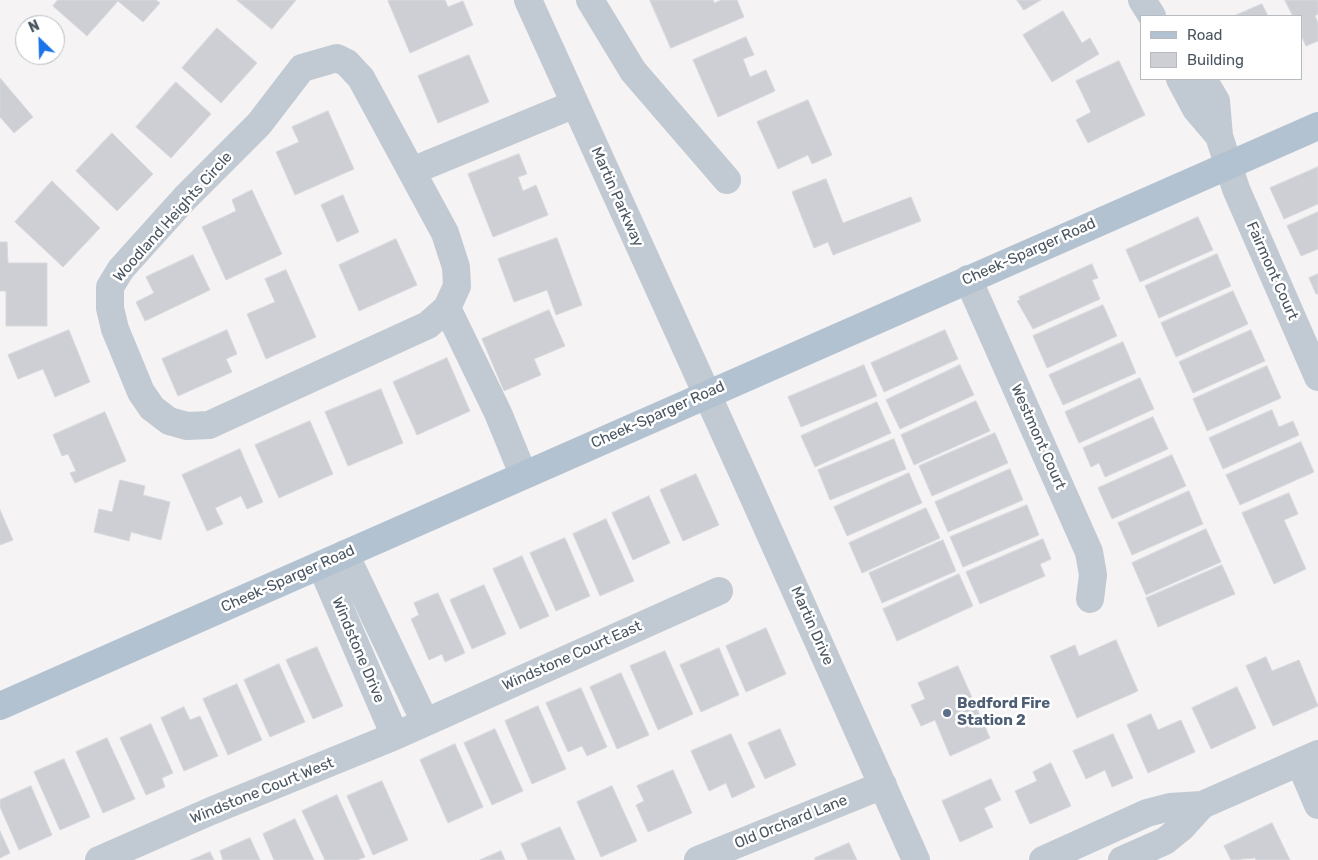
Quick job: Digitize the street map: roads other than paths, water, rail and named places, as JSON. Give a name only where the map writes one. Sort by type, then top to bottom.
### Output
[{"type":"main road","name":"Cheek-Sparger Road","points":[[0,706],[333,560],[523,474],[1318,126]]},
{"type":"street","name":"Martin Parkway","points":[[528,0],[643,258],[708,393]]},
{"type":"street","points":[[590,0],[633,71],[727,180]]},
{"type":"street","name":"Woodland Heights Circle","points":[[337,58],[348,63],[361,78],[445,233],[456,267],[457,286],[447,308],[428,325],[209,425],[187,426],[169,421],[152,408],[141,392],[115,330],[110,308],[110,287],[121,269],[185,198],[259,124],[302,68],[337,58]]},
{"type":"street","points":[[1181,80],[1196,108],[1218,136]]},
{"type":"street","points":[[1203,80],[1216,101],[1218,136]]},
{"type":"street","points":[[412,171],[575,104]]},
{"type":"street","name":"Fairmont Court","points":[[1218,136],[1228,165],[1318,377]]},
{"type":"street","name":"Westmont Court","points":[[968,279],[1089,552],[1093,575],[1090,599]]},
{"type":"street","points":[[447,308],[498,413],[523,474]]},
{"type":"street","name":"Martin Drive","points":[[708,393],[916,860]]},
{"type":"street","name":"Windstone Drive","points":[[333,560],[425,722]]},
{"type":"street","name":"Windstone Drive","points":[[333,560],[395,736]]},
{"type":"street","name":"Windstone Court East","points":[[425,722],[719,591]]},
{"type":"street","name":"Windstone Court West","points":[[99,860],[425,722]]},
{"type":"street","points":[[1043,860],[1147,813],[1170,807],[1202,805],[1309,758],[1318,805]]},
{"type":"street","name":"Old Orchard Lane","points":[[698,860],[883,785]]},
{"type":"street","points":[[1122,860],[1165,841],[1181,828],[1202,805]]},
{"type":"place","name":"Bedford Fire Station 2","points":[[947,713]]}]
